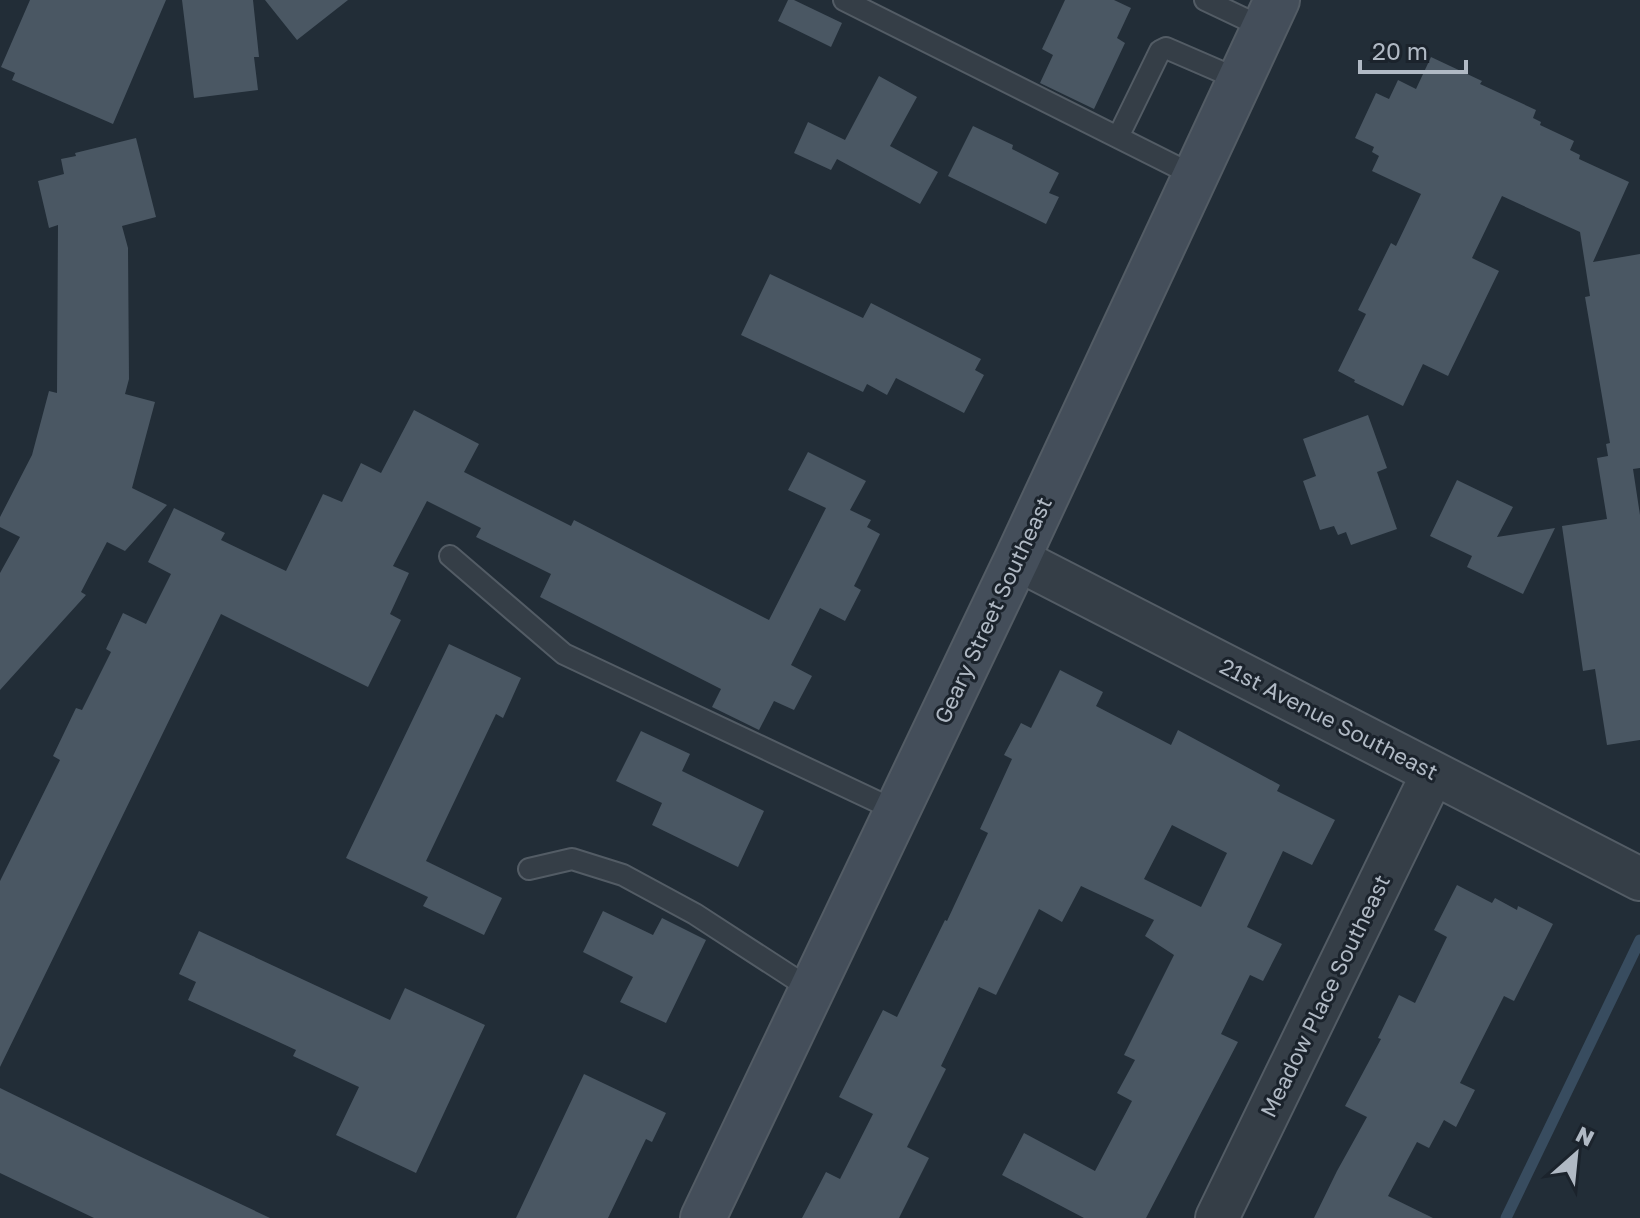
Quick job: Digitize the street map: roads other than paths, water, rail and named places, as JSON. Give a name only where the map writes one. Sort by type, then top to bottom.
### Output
[{"type":"main road","name":"Geary Street Southeast","points":[[703,1218],[1017,559],[1270,14]]},
{"type":"street","name":"21st Avenue Southeast","points":[[1017,559],[1640,879]]},
{"type":"street","name":"Meadow Place Southeast","points":[[1217,1218],[1433,773]]},
{"type":"lane","points":[[844,0],[1195,176]]},
{"type":"lane","points":[[1205,0],[1270,14]]},
{"type":"lane","points":[[1118,137],[1160,51],[1166,48],[1240,80]]},
{"type":"lane","points":[[450,556],[564,654],[897,811]]},
{"type":"lane","points":[[529,869],[572,859],[623,875],[695,914],[812,990]]},
{"type":"waterway","points":[[1506,1218],[1640,940]]}]
